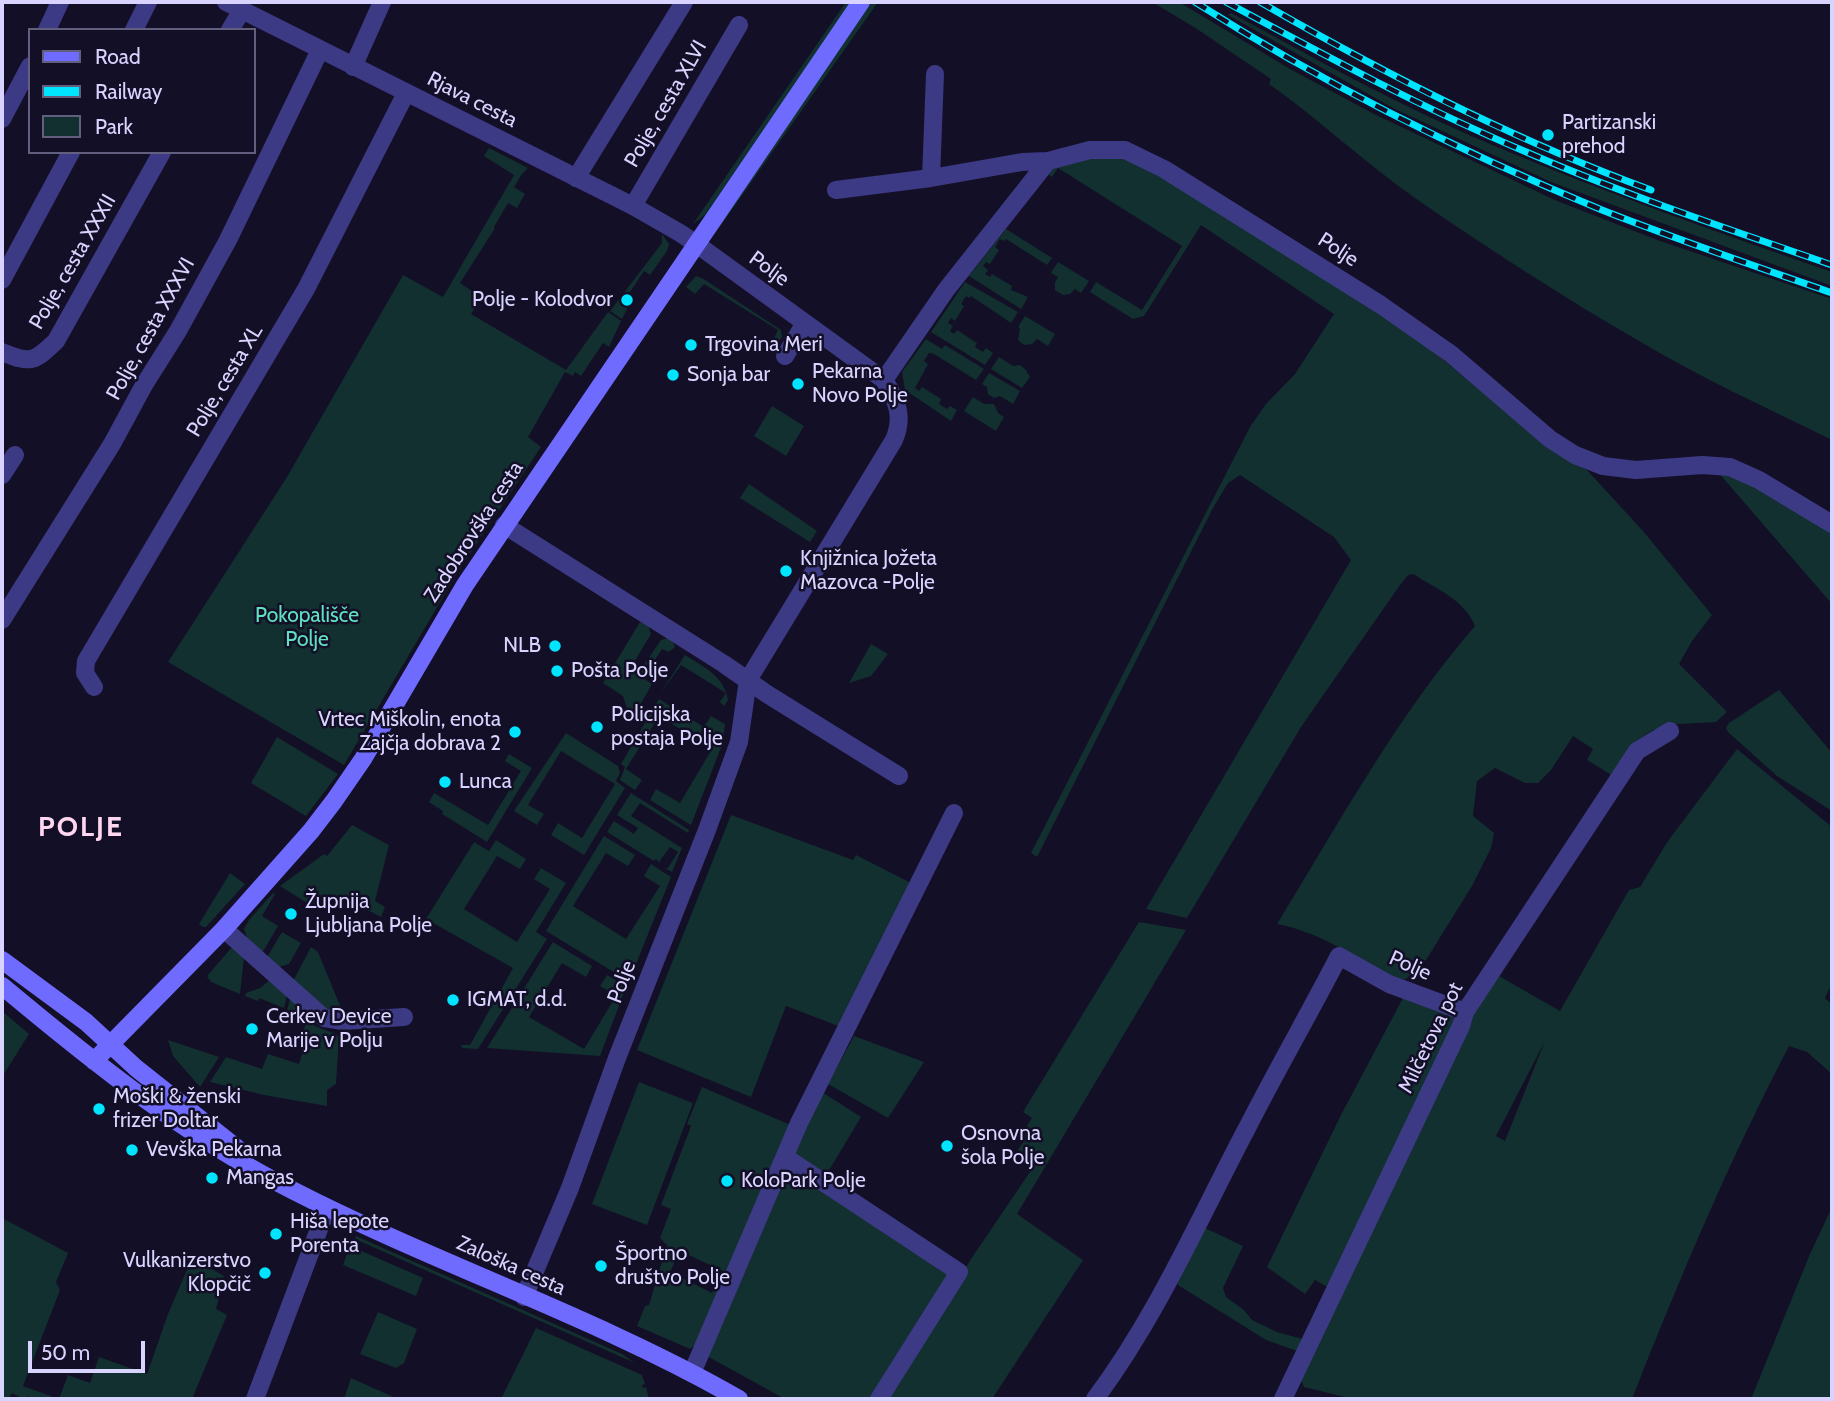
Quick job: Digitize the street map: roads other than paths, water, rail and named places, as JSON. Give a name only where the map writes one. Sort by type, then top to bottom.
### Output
[{"type":"main road","name":"Zadobrovška cesta","points":[[94,1061],[224,929],[311,831],[352,776],[464,585],[861,2]]},
{"type":"main road","name":"Zaloška cesta","points":[[2,960],[76,1014],[136,1068],[228,1140],[265,1176]]},
{"type":"main road","name":"Zaloška cesta","points":[[2,986],[160,1111],[265,1176],[327,1208],[692,1373],[739,1399]]},
{"type":"street","points":[[48,28],[60,2]]},
{"type":"street","points":[[135,28],[148,2]]},
{"type":"street","points":[[352,66],[382,2]]},
{"type":"street","points":[[576,178],[684,2]]},
{"type":"street","points":[[230,28],[234,6]]},
{"type":"street","name":"Rjava cesta","points":[[234,6],[633,206],[695,243]]},
{"type":"street","name":"Polje, cesta XLVI","points":[[633,206],[739,25]]},
{"type":"street","name":"Polje, cesta XXXVI","points":[[2,620],[112,444],[144,385],[178,331],[228,240],[320,50]]},
{"type":"street","points":[[2,119],[28,70]]},
{"type":"street","points":[[931,178],[935,74]]},
{"type":"street","name":"Polje, cesta XL","points":[[94,687],[85,673],[86,661],[306,289],[406,93]]},
{"type":"street","name":"Polje","points":[[836,190],[931,178],[1022,162],[1048,162],[1090,150],[1125,150],[1164,169],[1381,305],[1451,354],[1550,439],[1575,455],[1603,466],[1636,470],[1713,464],[1730,467],[1759,480],[1832,524]]},
{"type":"street","points":[[2,280],[70,154]]},
{"type":"street","name":"Polje, cesta XXXII","points":[[2,352],[19,359],[38,358],[56,341],[161,154]]},
{"type":"street","points":[[884,380],[946,290],[1048,162]]},
{"type":"street","name":"Polje","points":[[524,1297],[570,1188],[627,1030],[708,831],[739,742],[748,680],[894,440],[900,419],[896,399],[884,380],[695,243]]},
{"type":"street","points":[[785,356],[805,323]]},
{"type":"street","points":[[2,475],[15,455]]},
{"type":"street","points":[[505,525],[899,776]]},
{"type":"street","name":"Milčetova pot","points":[[1283,1399],[1461,1026],[1465,1012],[1637,751],[1670,730]]},
{"type":"street","points":[[692,1373],[799,1123],[954,813]]},
{"type":"street","points":[[224,929],[324,1018],[343,1021],[404,1017]]},
{"type":"street","name":"Polje","points":[[1095,1399],[1136,1340],[1165,1291],[1245,1130],[1339,956],[1389,984],[1465,1012]]},
{"type":"street","points":[[785,1157],[959,1272],[879,1399]]},
{"type":"street","points":[[255,1399],[327,1208]]},
{"type":"railway","points":[[1195,2],[1343,89],[1497,165],[1602,210],[1832,293]]},
{"type":"railway","points":[[1226,2],[1411,99],[1524,151],[1639,197],[1832,265]]},
{"type":"railway","points":[[1260,2],[1355,55],[1500,128],[1651,190]]},
{"type":"place","name":"Partizanski prehod","points":[[1548,135]]},
{"type":"place","name":"Polje - Kolodvor","points":[[627,300]]},
{"type":"place","name":"Trgovina Meri","points":[[691,345]]},
{"type":"place","name":"Sonja bar","points":[[673,375]]},
{"type":"place","name":"Pekarna Novo Polje","points":[[798,384]]},
{"type":"place","name":"Knjižnica Jožeta Mazovca -Polje","points":[[786,571]]},
{"type":"place","name":"NLB","points":[[555,646]]},
{"type":"place","name":"Pošta Polje","points":[[557,671]]},
{"type":"place","name":"Policijska postaja Polje","points":[[597,727]]},
{"type":"place","name":"Vrtec Miškolin, enota Zajčja dobrava 2","points":[[515,732]]},
{"type":"place","name":"Lunca","points":[[445,782]]},
{"type":"place","name":"Župnija Ljubljana Polje","points":[[291,914]]},
{"type":"place","name":"IGMAT, d.d.","points":[[453,1000]]},
{"type":"place","name":"Cerkev Device Marije v Polju","points":[[252,1029]]},
{"type":"place","name":"Moški & ženski frizer Doltar","points":[[99,1109]]},
{"type":"place","name":"Osnovna šola Polje","points":[[947,1146]]},
{"type":"place","name":"Vevška Pekarna","points":[[132,1150]]},
{"type":"place","name":"Mangas","points":[[212,1178]]},
{"type":"place","name":"KoloPark Polje","points":[[727,1181]]},
{"type":"place","name":"Hiša lepote Porenta","points":[[276,1234]]},
{"type":"place","name":"Športno društvo Polje","points":[[601,1266]]},
{"type":"place","name":"Vulkanizerstvo Klopčič","points":[[265,1273]]},
{"type":"district","name":"POLJE","points":[[81,828]]},
{"type":"park label","name":"Pokopališče Polje","points":[[307,628]]}]
